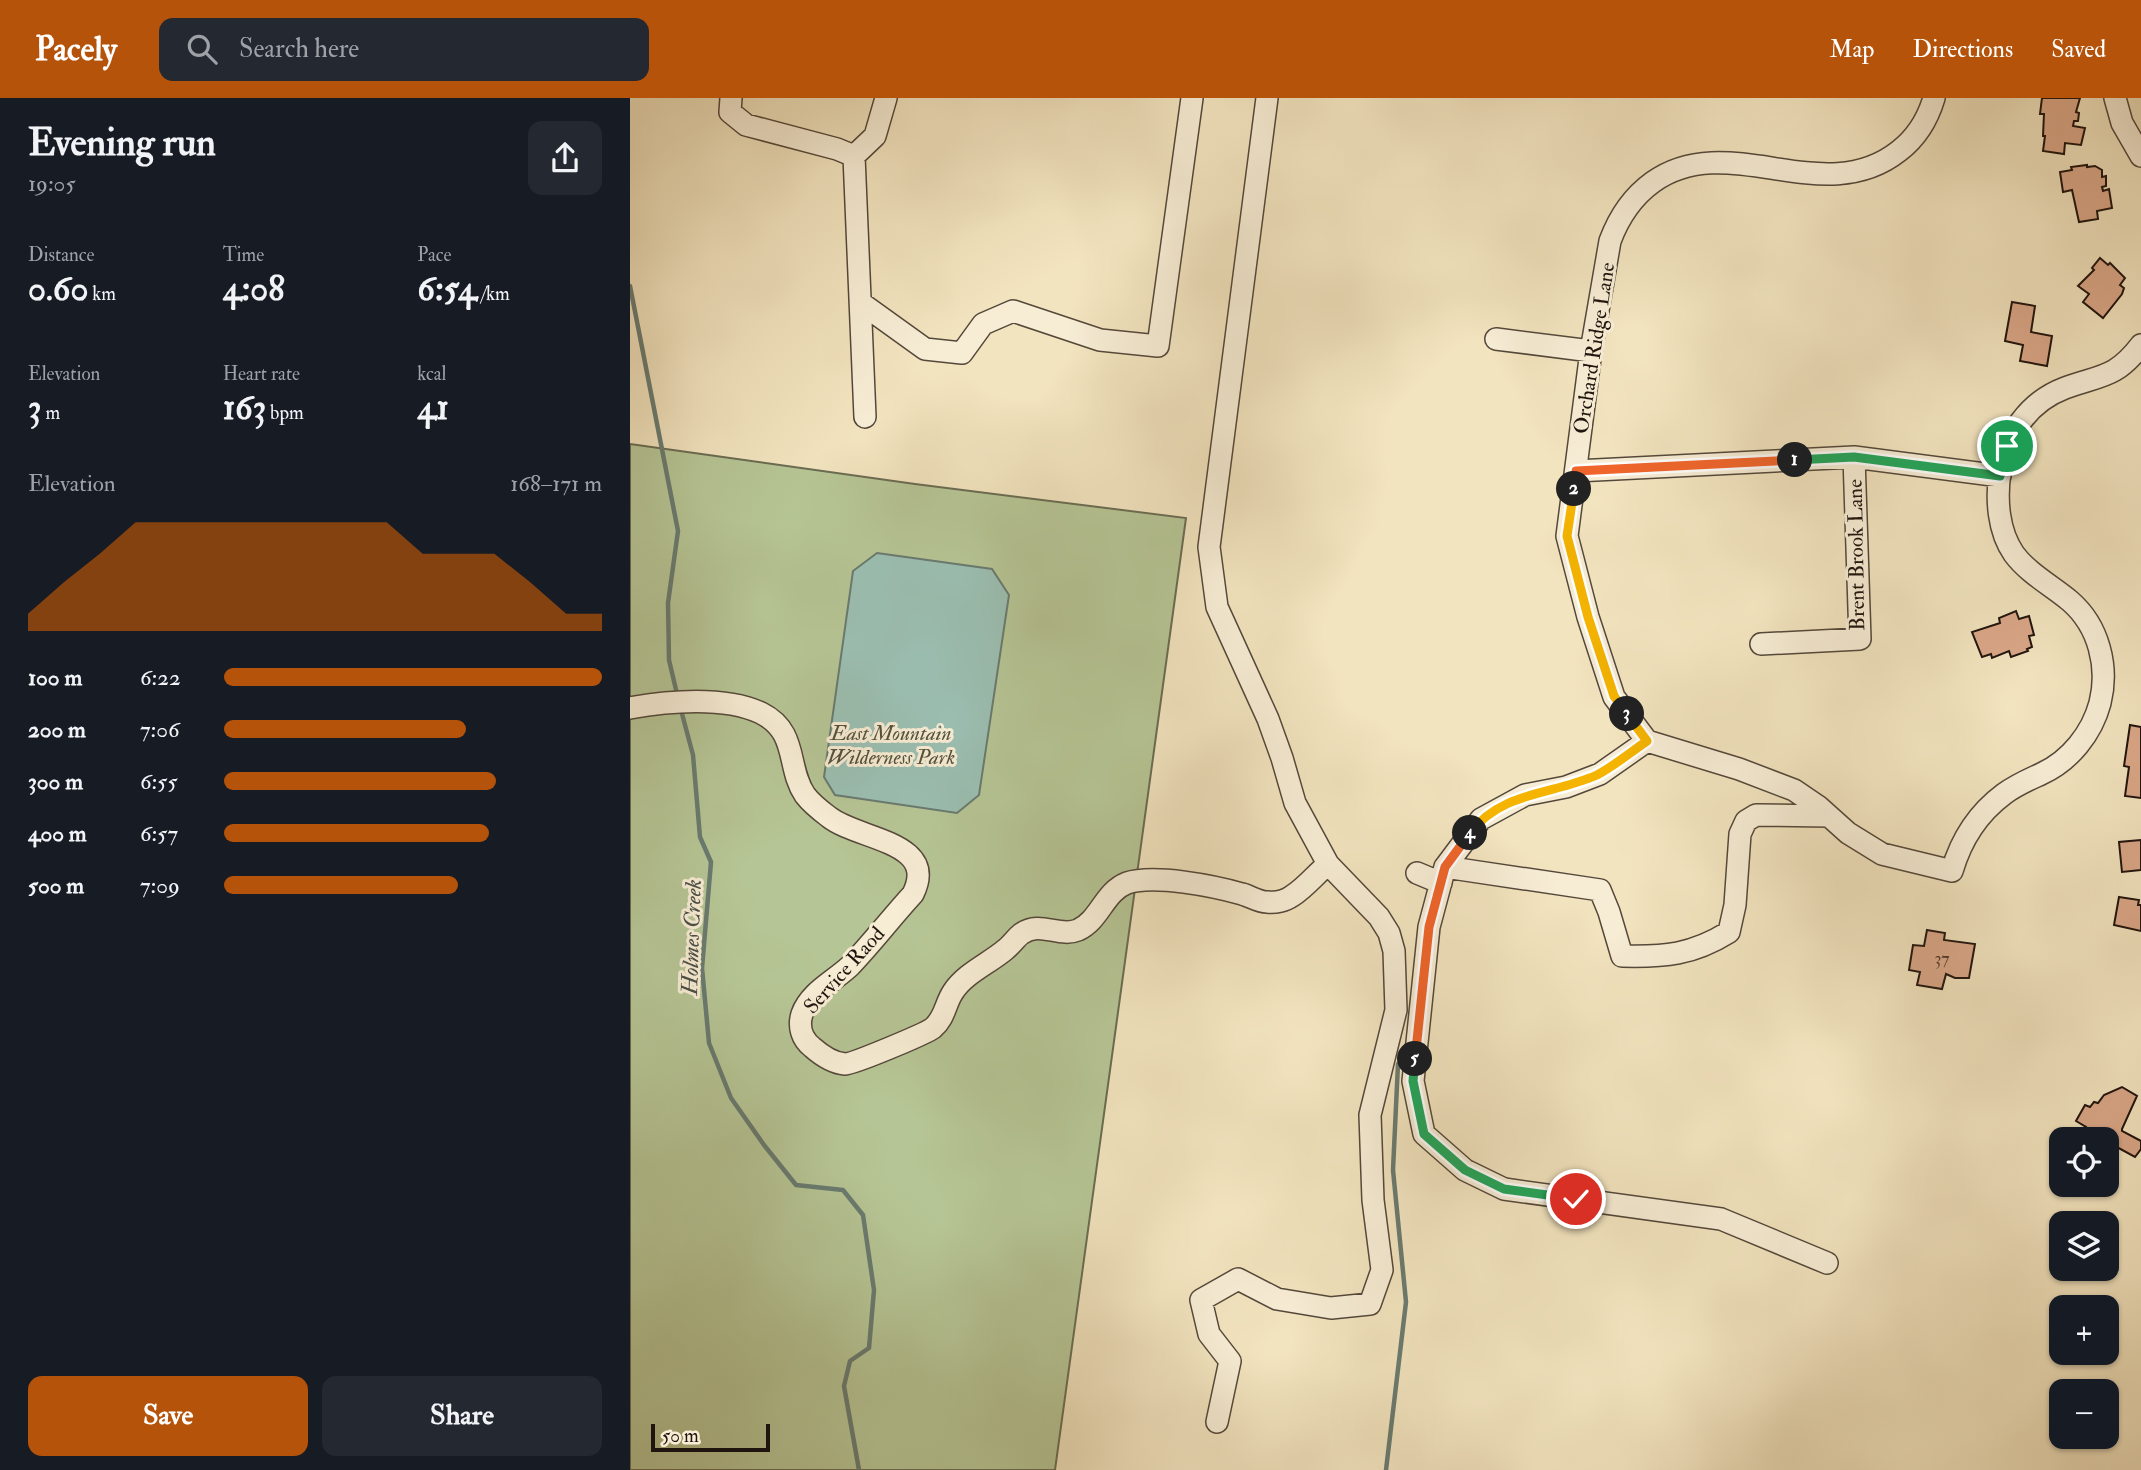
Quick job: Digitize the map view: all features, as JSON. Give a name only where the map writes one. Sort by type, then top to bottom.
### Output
[{"type":"street","points":[[731,98],[730,112],[746,125],[854,156]]},
{"type":"street","points":[[865,417],[854,156],[875,136],[886,98]]},
{"type":"street","points":[[861,303],[925,348],[962,353],[983,324],[1013,311],[1100,340],[1158,346],[1192,98]]},
{"type":"street","points":[[1217,1422],[1230,1361],[1209,1334],[1201,1300],[1238,1279],[1277,1299],[1331,1308],[1370,1304],[1382,1270],[1373,1200],[1370,1115],[1396,1010],[1394,951],[1389,933],[1379,917],[1328,864],[1294,803],[1268,719],[1217,607],[1209,547],[1267,98]]},
{"type":"street","name":"Orchard Ridge Lane","points":[[1647,741],[1614,696],[1588,617],[1567,536],[1591,351],[1610,242],[1626,208],[1646,187],[1671,172],[1701,163],[1732,163],[1823,175],[1867,169],[1892,156],[1913,137],[1927,116],[1934,98]]},
{"type":"street","points":[[2115,98],[2122,123],[2141,156]]},
{"type":"street","points":[[1496,339],[1591,351]]},
{"type":"street","points":[[1827,1263],[1721,1219],[1504,1189],[1465,1170],[1424,1134],[1413,1081],[1429,927],[1443,875],[1481,819],[1525,795],[1566,787],[1600,774],[1647,741],[1794,789],[1848,833],[1882,854],[1952,871],[1964,840],[1983,813],[2006,793],[2049,771],[2067,757],[2087,733],[2099,704],[2103,683],[2102,661],[2094,633],[2080,611],[2021,562],[2007,543],[1999,513],[2000,476],[2013,432],[2030,411],[2052,394],[2112,372],[2141,345]]},
{"type":"street","points":[[1576,471],[1854,457],[2000,476]]},
{"type":"street","name":"Brent Brook Lane","points":[[1761,643],[1860,639],[1854,457]]},
{"type":"street","name":"Service Raod","points":[[630,709],[664,701],[696,702],[745,707],[762,714],[776,723],[789,742],[801,787],[814,805],[842,825],[903,849],[915,859],[919,872],[918,884],[913,894],[859,956],[823,987],[802,1013],[800,1024],[808,1044],[827,1058],[845,1064],[860,1061],[934,1027],[946,1010],[954,990],[1005,950],[1020,934],[1039,927],[1066,932],[1078,930],[1091,920],[1114,890],[1129,883],[1173,881],[1243,894],[1263,902],[1275,902],[1292,897],[1328,864]]},
{"type":"street","points":[[1417,873],[1600,890],[1622,956],[1665,957],[1709,944],[1729,932],[1735,905],[1740,834],[1746,821],[1756,815],[1829,816]]},
{"type":"green space","name":"East Mountain Wilderness Park","points":[[630,444],[1186,518],[1055,1470],[630,1470]]},
{"type":"water","points":[[877,553],[992,569],[1009,595],[979,795],[957,813],[835,795],[824,777],[853,571]]},
{"type":"building","points":[[2042,98],[2080,98],[2076,112],[2079,113],[2078,121],[2074,121],[2073,126],[2085,128],[2081,145],[2065,143],[2064,154],[2043,151],[2044,114],[2040,114]]},
{"type":"building","points":[[2087,165],[2102,170],[2102,177],[2106,176],[2106,186],[2102,187],[2103,191],[2109,189],[2112,208],[2097,211],[2098,219],[2079,222],[2072,190],[2063,192],[2060,172]]},
{"type":"building","points":[[2100,258],[2108,265],[2110,263],[2125,278],[2120,285],[2124,288],[2122,294],[2103,318],[2083,302],[2089,294],[2078,286],[2094,270],[2092,268]]},
{"type":"building","points":[[2012,302],[2035,306],[2031,332],[2052,336],[2047,366],[2020,361],[2023,345],[2005,341]]},
{"type":"building","points":[[2016,611],[2019,619],[2029,616],[2034,635],[2029,636],[2032,647],[2011,657],[2009,651],[1992,658],[1991,654],[1982,657],[1972,632],[2000,623],[1999,618]]},
{"type":"building","points":[[2130,725],[2141,727],[2141,798],[2125,796],[2129,767],[2124,766]]},
{"type":"building","points":[[2141,840],[2141,870],[2122,872],[2119,842]]},
{"type":"building","points":[[2119,897],[2139,900],[2141,931],[2114,925]]},
{"type":"building","points":[[1927,930],[1945,933],[1944,940],[1975,944],[1969,978],[1955,978],[1946,974],[1942,989],[1917,985],[1920,972],[1909,970],[1913,945],[1924,946]]},
{"type":"building","points":[[2122,1087],[2137,1096],[2122,1129],[2141,1141],[2141,1149],[2135,1157],[2119,1148],[2119,1127],[2086,1127],[2076,1121],[2085,1105],[2090,1107],[2094,1102],[2098,1103],[2104,1095]]},
{"type":"waterway","name":"Holmes Creek","points":[[630,286],[678,531],[668,603],[669,660],[677,694]]},
{"type":"waterway","name":"Holmes Creek","points":[[681,710],[693,755],[700,837],[711,862],[702,968],[709,1043],[731,1098],[796,1185],[843,1190],[863,1215],[874,1290],[869,1348],[850,1361],[844,1386],[859,1470]]},
{"type":"waterway","points":[[1386,1470],[1406,1302],[1393,1170],[1398,1064]]},
{"type":"route","points":[[1576,1199],[1504,1189],[1465,1170],[1424,1134],[1413,1081],[1429,927],[1445,867],[1481,819],[1525,795],[1566,787],[1600,774],[1647,741],[1614,696],[1588,617],[1567,536],[1576,471],[1854,457],[2000,476],[2007,446]]}]
